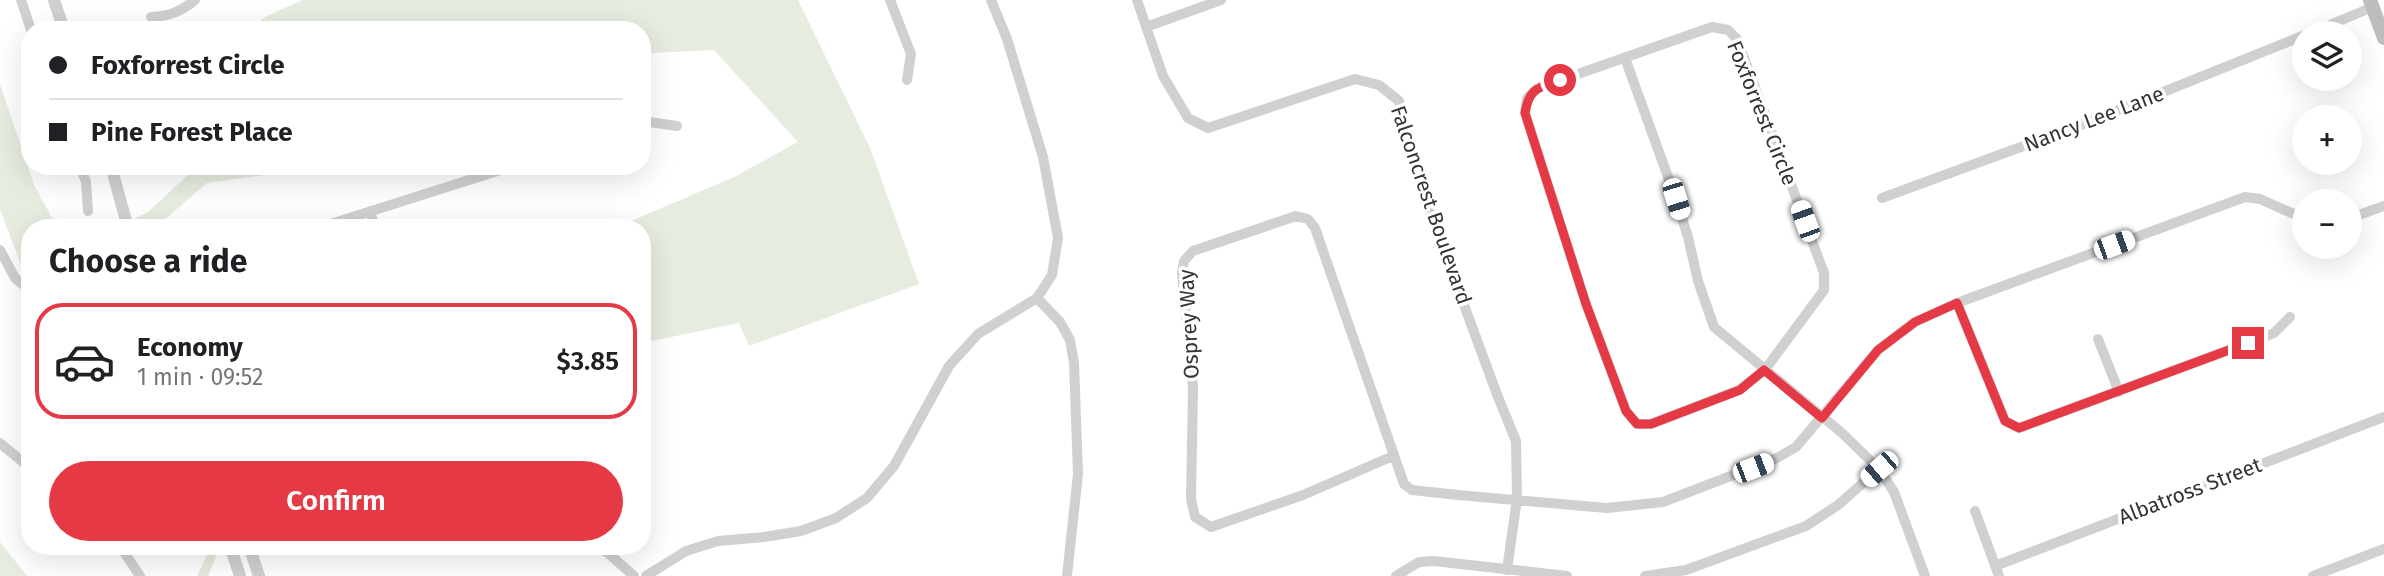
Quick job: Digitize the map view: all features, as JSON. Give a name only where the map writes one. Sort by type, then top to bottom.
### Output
[{"type":"main road","points":[[2371,4],[2384,38]]},
{"type":"street","points":[[21,0],[28,21]]},
{"type":"street","points":[[54,0],[61,21]]},
{"type":"street","points":[[151,17],[180,12],[195,0]]},
{"type":"street","points":[[890,0],[911,54],[907,80]]},
{"type":"street","points":[[646,576],[686,551],[718,541],[801,531],[836,518],[867,498],[894,466],[949,366],[978,334],[1037,298],[1052,275],[1058,238],[1043,157],[1007,39],[991,0]]},
{"type":"street","name":"Falconcrest Boulevard","points":[[1137,0],[1163,76],[1188,118],[1208,128],[1355,79],[1379,85],[1399,101],[1419,183],[1516,441],[1517,499],[1507,570]]},
{"type":"street","points":[[1146,27],[1221,0]]},
{"type":"street","name":"Nancy Lee Lane","points":[[2335,21],[2371,4]]},
{"type":"street","name":"Foxforrest Circle","points":[[1712,27],[1727,30],[1737,39],[1824,273],[1824,290],[1818,300],[1764,370],[1740,390],[1651,424],[1637,424],[1626,411],[1586,304],[1525,113],[1527,98],[1538,88],[1712,27]]},
{"type":"street","name":"Nancy Lee Lane","points":[[1882,198],[2086,123],[2292,40]]},
{"type":"street","points":[[1625,58],[1676,199],[1698,281],[1714,327],[1857,446],[1879,469],[1894,492],[1924,575]]},
{"type":"street","points":[[651,122],[677,126]]},
{"type":"street","points":[[83,175],[88,211]]},
{"type":"street","points":[[114,175],[126,219]]},
{"type":"street","points":[[357,219],[370,211],[484,175]]},
{"type":"street","points":[[120,193],[132,219]]},
{"type":"street","points":[[1517,499],[1607,508],[1663,502],[1775,459],[1796,447],[1878,350],[1915,322],[1957,303],[2245,197],[2260,199],[2292,213]]},
{"type":"street","points":[[2362,214],[2384,206]]},
{"type":"street","points":[[370,211],[372,219]]},
{"type":"street","name":"Osprey Way","points":[[1393,456],[1303,495],[1211,527],[1195,517],[1192,499],[1193,388],[1182,273],[1184,261],[1193,251],[1296,216],[1308,219],[1315,228],[1404,484],[1412,490],[1517,499]]},
{"type":"street","points":[[0,250],[15,278],[21,283]]},
{"type":"street","points":[[1037,298],[1060,322],[1070,340],[1074,363],[1078,474],[1068,576]]},
{"type":"street","points":[[1957,303],[2005,421],[2012,427],[2019,428],[2274,333],[2290,317]]},
{"type":"street","points":[[2098,339],[2119,392]]},
{"type":"street","name":"Albatross Street","points":[[1997,571],[2384,417]]},
{"type":"street","points":[[0,443],[21,460]]},
{"type":"street","points":[[1646,576],[1686,570],[1806,526],[1838,505],[1879,469]]},
{"type":"street","points":[[1975,511],[1997,571]]},
{"type":"street","points":[[2313,576],[2384,549]]},
{"type":"street","points":[[126,555],[140,576]]},
{"type":"street","points":[[233,555],[240,576]]},
{"type":"street","points":[[252,555],[259,576]]},
{"type":"street","points":[[610,555],[634,576]]},
{"type":"street","points":[[1396,576],[1419,562],[1434,561],[1567,576]]},
{"type":"shaded area","points":[[302,0],[798,0],[870,148],[919,284],[749,346],[739,323],[651,341],[651,219],[636,219],[734,177],[798,142],[714,50],[651,53],[651,21],[260,21]]},
{"type":"shaded area","points":[[0,84],[21,146],[21,175],[31,175],[53,219],[21,219],[21,265],[0,209]]},
{"type":"shaded area","points":[[188,175],[265,175],[207,183],[165,219],[134,219],[148,212]]},
{"type":"shaded area","points":[[0,542],[27,576],[0,576]]},
{"type":"shaded area","points":[[207,555],[217,555],[208,576],[197,576]]},
{"type":"route","points":[[1560,80],[1538,88],[1527,98],[1525,113],[1586,304],[1626,411],[1637,424],[1651,424],[1740,390],[1764,370],[1822,418],[1878,350],[1915,322],[1957,303],[2005,421],[2012,427],[2019,428],[2248,343]]}]
